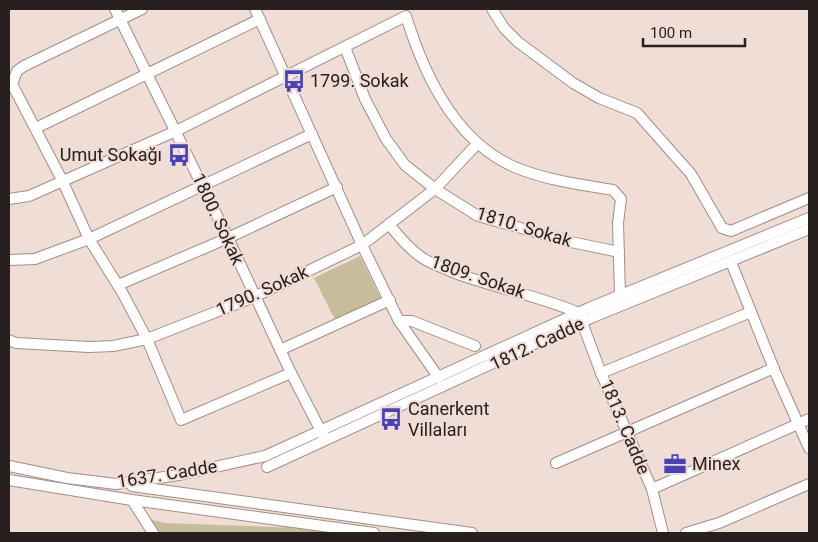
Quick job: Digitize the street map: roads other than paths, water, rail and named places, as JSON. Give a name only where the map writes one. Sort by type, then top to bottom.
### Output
[{"type":"street","name":"1800. Sokak","points":[[115,9],[203,186],[290,373],[326,441]]},
{"type":"street","points":[[142,9],[24,66],[16,71],[11,82],[62,180],[89,239],[118,285],[147,339],[181,420],[290,373]]},
{"type":"street","points":[[255,9],[362,245],[399,321],[439,378]]},
{"type":"street","points":[[492,9],[504,28],[518,42],[573,83],[599,98],[637,113],[691,174],[722,228],[731,231],[809,198]]},
{"type":"street","points":[[9,198],[29,196],[176,131],[345,46],[406,12],[424,69],[449,109],[477,144],[516,168],[613,190],[621,199],[620,295]]},
{"type":"street","points":[[36,128],[260,19]]},
{"type":"street","name":"1810. Sokak","points":[[345,46],[365,99],[386,138],[406,165],[435,189],[478,216],[571,242],[619,252]]},
{"type":"street","points":[[9,260],[35,258],[89,239],[312,134]]},
{"type":"street","name":"1790. Sokak","points":[[9,340],[16,343],[89,347],[113,346],[147,339],[254,297],[362,245],[435,189],[477,144]]},
{"type":"street","points":[[118,285],[228,238],[337,187]]},
{"type":"street","name":"1812. Cadde","points":[[267,467],[326,441],[580,318],[620,295],[809,218]]},
{"type":"street","name":"1809. Sokak","points":[[389,224],[403,243],[422,258],[440,267],[474,280],[552,301],[580,318]]},
{"type":"street","name":"1812. Cadde","points":[[321,430],[580,318],[731,262],[809,229]]},
{"type":"street","points":[[731,262],[809,448]]},
{"type":"street","points":[[280,350],[390,300]]},
{"type":"street","points":[[601,373],[751,312]]},
{"type":"street","name":"1813. Cadde","points":[[580,318],[601,373],[652,489],[663,533]]},
{"type":"street","points":[[399,321],[412,322],[475,346]]},
{"type":"street","points":[[556,463],[774,368]]},
{"type":"street","points":[[652,489],[809,420]]},
{"type":"street","name":"1637. Cadde","points":[[9,466],[67,478],[116,484],[179,475],[265,456],[321,430]]},
{"type":"street","name":"1637. Cadde","points":[[9,480],[132,500],[374,533]]},
{"type":"street","points":[[116,484],[472,533]]},
{"type":"street","points":[[686,533],[719,523],[809,484]]},
{"type":"street","points":[[132,500],[153,533]]},
{"type":"place","name":"1799. Sokak","points":[[294,81]]},
{"type":"place","name":"Umut Sokağı","points":[[179,155]]},
{"type":"place","name":"Canerkent Villaları","points":[[391,419]]},
{"type":"place","name":"Minex","points":[[675,464]]}]
